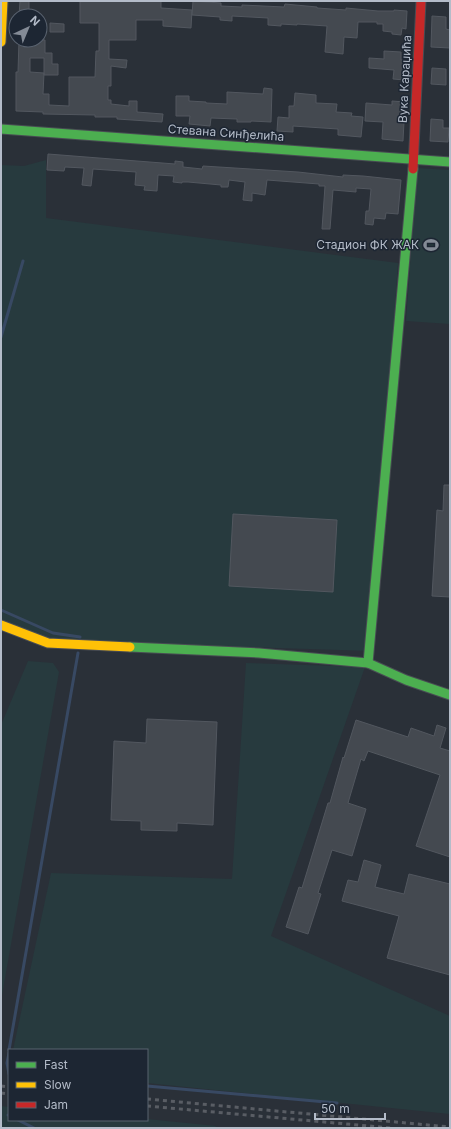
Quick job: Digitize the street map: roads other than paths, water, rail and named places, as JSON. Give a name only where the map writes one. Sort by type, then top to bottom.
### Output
[{"type":"street","points":[[1,42],[3,1]]},
{"type":"street","name":"Вука Караџића","points":[[368,663],[414,159],[421,1]]},
{"type":"street","name":"Стевана Синђелића","points":[[1,129],[450,162]]},
{"type":"street","points":[[1,625],[48,643],[259,653],[368,663],[406,680],[450,694]]},
{"type":"waterway","points":[[1,337],[23,261]]},
{"type":"waterway","points":[[1,610],[53,633],[80,637]]},
{"type":"waterway","points":[[9,1049],[78,653]]},
{"type":"waterway","points":[[8,1058],[8,1068]]},
{"type":"waterway","points":[[148,1086],[337,1103]]},
{"type":"waterway","points":[[20,1121],[34,1128]]},
{"type":"railway","points":[[1,1086],[8,1087]]},
{"type":"railway","points":[[1,1093],[8,1094]]},
{"type":"railway","points":[[148,1099],[450,1127]]},
{"type":"railway","points":[[148,1106],[391,1128]]},
{"type":"place","name":"Стадион ФК ЖАК","points":[[431,245]]}]
